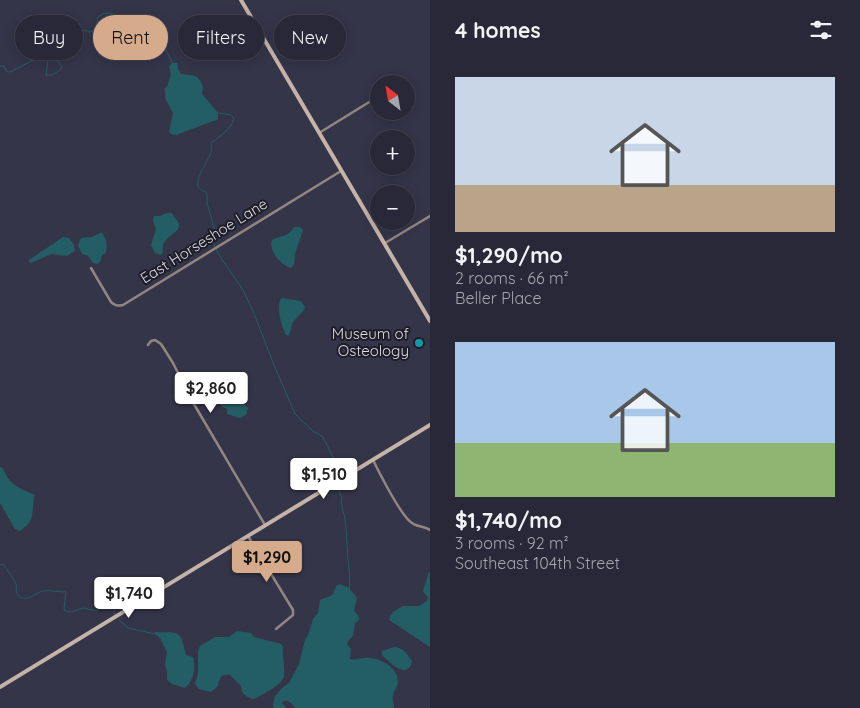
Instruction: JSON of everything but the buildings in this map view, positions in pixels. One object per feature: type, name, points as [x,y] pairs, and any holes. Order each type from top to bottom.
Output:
[{"type":"street","points":[[242,0],[430,321]]},
{"type":"street","points":[[319,133],[370,102]]},
{"type":"street","name":"East Horseshoe Lane","points":[[91,268],[113,304],[123,305],[342,170]]},
{"type":"street","points":[[384,243],[430,216]]},
{"type":"street","points":[[148,345],[149,342],[155,340],[161,344],[265,525]]},
{"type":"street","points":[[0,687],[430,426]]},
{"type":"street","points":[[374,460],[407,519],[415,525],[430,530]]},
{"type":"street","points":[[248,536],[293,610],[293,615],[276,629]]},
{"type":"shaded area","points":[[172,63],[177,63],[181,74],[195,76],[199,79],[203,87],[202,94],[218,113],[218,119],[176,135],[169,132],[173,113],[165,98],[165,88],[171,74],[169,67]]},
{"type":"shaded area","points":[[172,213],[179,227],[165,242],[161,255],[155,253],[151,245],[156,229],[153,221],[154,216]]},
{"type":"shaded area","points":[[294,227],[300,227],[303,230],[295,254],[294,265],[291,268],[287,267],[276,257],[271,244],[272,240],[287,234]]},
{"type":"shaded area","points":[[100,233],[105,238],[106,253],[102,255],[98,264],[93,263],[88,256],[82,254],[78,245],[81,238],[92,237]]},
{"type":"shaded area","points":[[63,237],[69,238],[74,245],[75,251],[67,256],[51,254],[31,263],[29,262],[29,260]]},
{"type":"shaded area","points":[[282,298],[301,301],[305,307],[293,322],[289,336],[286,335],[280,318],[279,304]]},
{"type":"shaded area","points":[[224,397],[242,402],[248,408],[246,415],[240,418],[227,414],[227,409],[219,402],[219,398]]},
{"type":"shaded area","points":[[0,467],[2,467],[13,484],[35,495],[30,521],[20,531],[15,529],[0,503]]},
{"type":"shaded area","points":[[429,572],[430,647],[389,620],[393,612],[403,606],[419,606],[427,601],[428,598],[423,591]]},
{"type":"shaded area","points":[[340,584],[349,588],[357,598],[354,610],[359,620],[355,623],[353,636],[347,644],[351,649],[350,659],[374,659],[384,662],[392,668],[398,681],[393,694],[394,708],[295,708],[290,702],[283,701],[282,703],[286,708],[274,708],[275,696],[289,683],[299,664],[305,640],[313,619],[318,613],[320,600],[331,596],[336,586]]},
{"type":"shaded area","points":[[237,631],[251,633],[254,637],[281,644],[283,647],[283,678],[272,689],[254,699],[245,695],[241,686],[230,675],[223,675],[217,687],[210,692],[199,689],[195,684],[198,673],[198,651],[200,646],[215,637],[229,637]]},
{"type":"shaded area","points":[[155,632],[178,634],[186,655],[193,657],[194,674],[185,688],[172,684],[167,680],[165,665],[167,652]]},
{"type":"shaded area","points":[[394,647],[406,653],[412,661],[410,667],[403,670],[398,668],[382,655],[382,651]]},
{"type":"waterway","points":[[0,66],[4,66],[6,71],[10,72],[39,57],[46,57],[48,60],[46,75],[54,74],[62,67],[58,61],[60,58],[67,57],[72,53],[72,46],[67,35],[69,28],[75,25],[90,32],[96,28],[98,17],[109,13],[129,18],[134,22],[146,24],[165,48],[173,64]]},
{"type":"waterway","points":[[219,113],[231,115],[234,119],[228,129],[211,143],[211,154],[200,174],[198,182],[199,188],[207,193],[207,203],[215,231],[212,241],[243,290],[295,414],[313,431],[323,437],[335,461],[333,465],[333,479]]},
{"type":"waterway","points":[[337,486],[342,498],[341,502],[346,522],[349,588]]},
{"type":"waterway","points":[[0,565],[3,564],[12,577],[16,584],[17,594],[21,597],[27,598],[45,591],[66,592],[64,609],[71,612],[83,608],[97,611],[103,597],[112,604],[115,615]]},
{"type":"waterway","points":[[118,619],[128,628],[155,634]]},
{"type":"place","name":"Museum of Osteology","points":[[419,343]]}]
